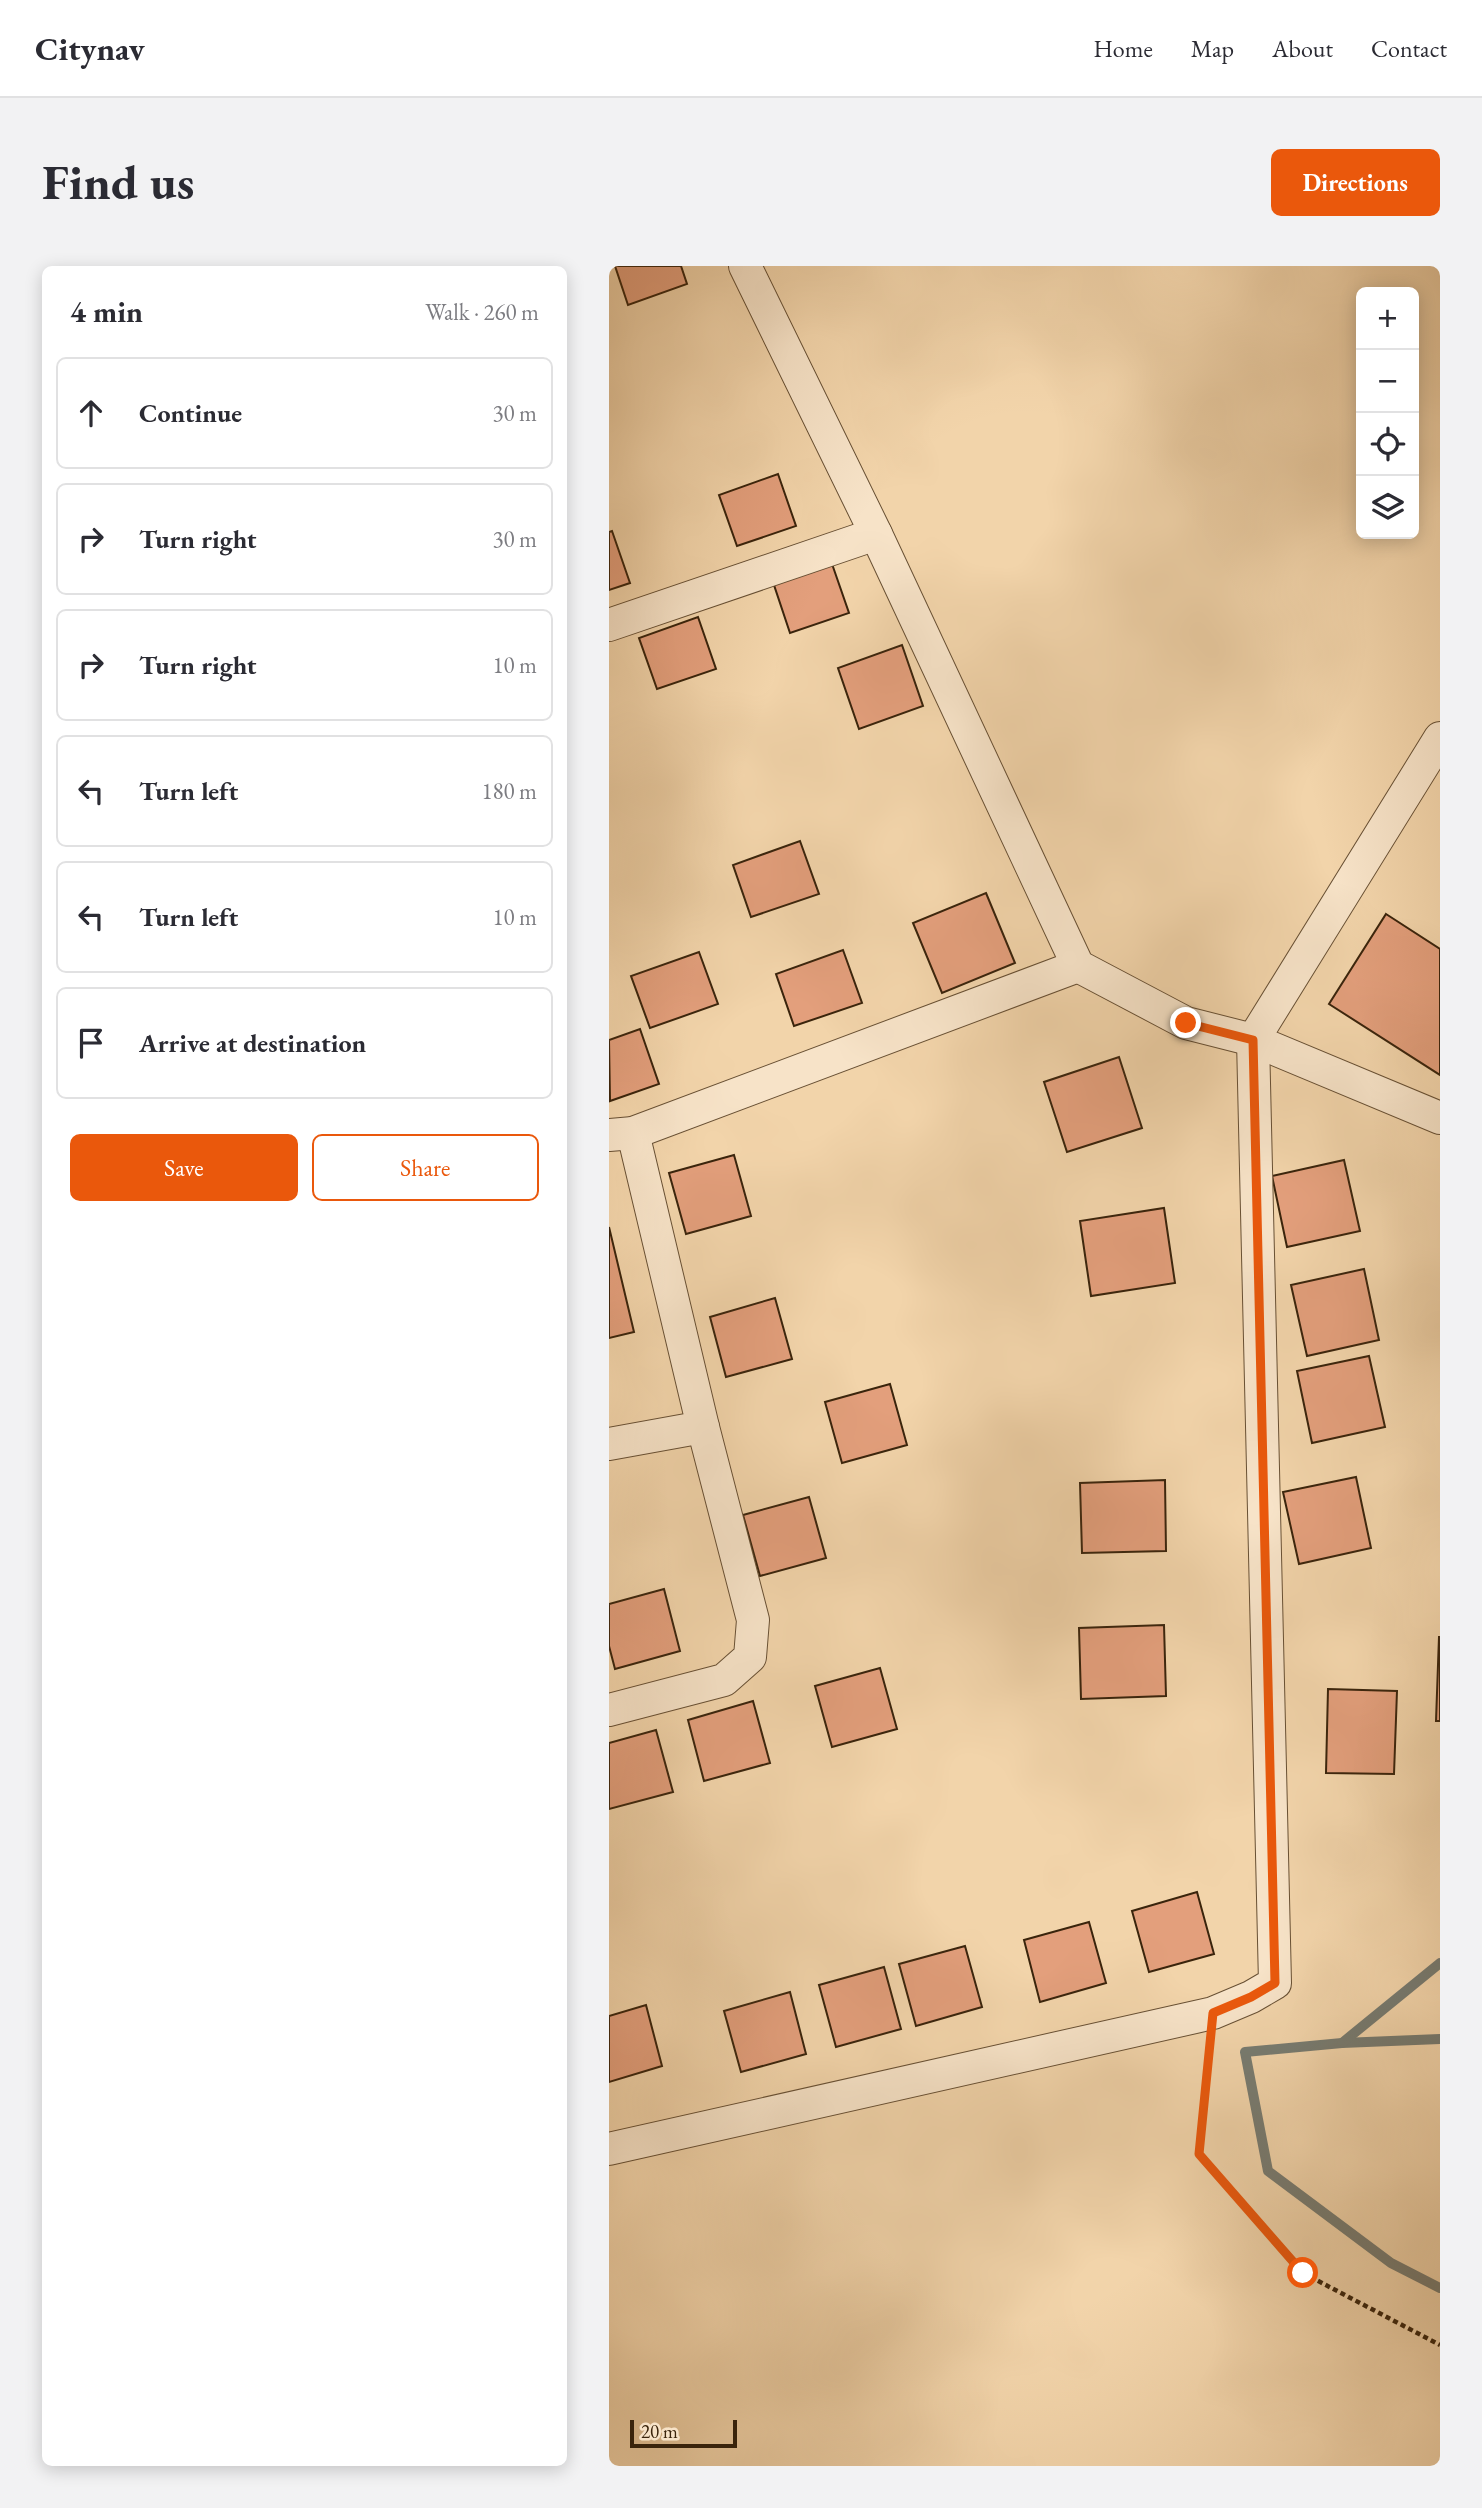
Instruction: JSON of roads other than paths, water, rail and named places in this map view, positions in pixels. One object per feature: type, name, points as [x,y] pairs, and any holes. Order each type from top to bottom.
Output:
[{"type":"street","points":[[745,266],[876,534],[1078,966],[1186,1023],[1253,1040],[1440,1118]]},
{"type":"street","points":[[609,625],[876,534]]},
{"type":"street","points":[[609,2149],[1213,2013],[1251,1997],[1275,1983],[1253,1040],[1440,738]]},
{"type":"street","points":[[609,1710],[724,1680],[750,1657],[753,1620],[703,1427],[621,1134],[1078,966]]},
{"type":"street","points":[[609,1444],[703,1427]]},
{"type":"waterway","points":[[1342,2043],[1440,1963]]},
{"type":"waterway","points":[[1440,2039],[1342,2043],[1245,2052],[1268,2171],[1391,2263],[1440,2288]]}]
